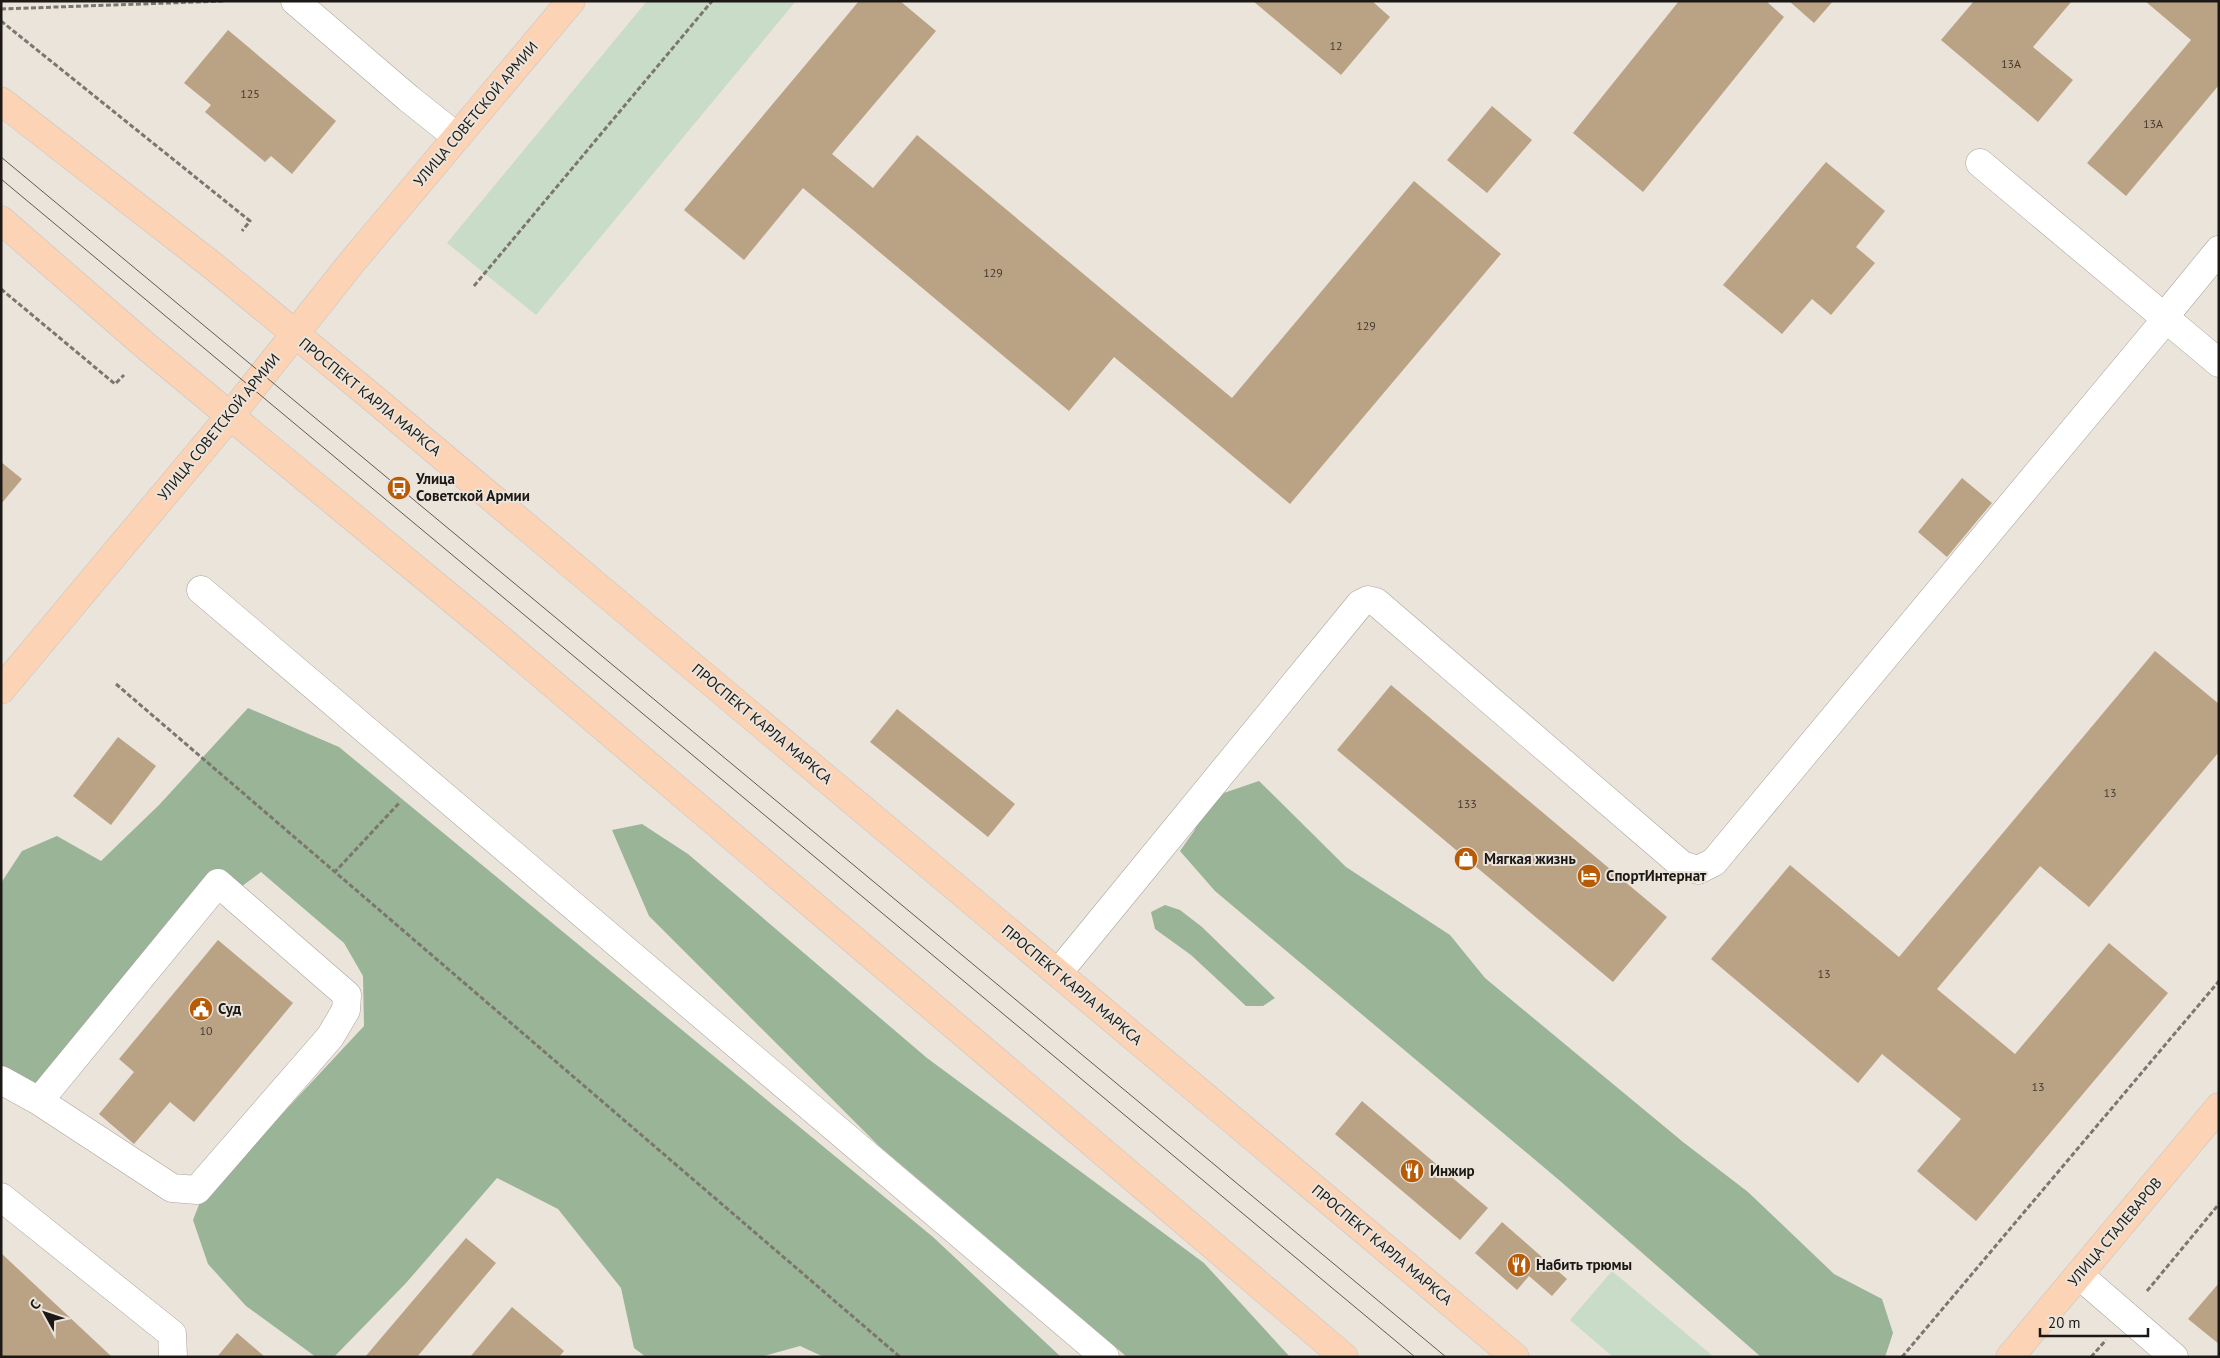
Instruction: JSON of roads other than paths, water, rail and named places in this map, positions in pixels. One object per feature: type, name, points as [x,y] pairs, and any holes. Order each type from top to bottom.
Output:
[{"type":"main road","name":"УЛИЦА СОВЕТСКОЙ АРМИИ","points":[[1,690],[230,416],[352,262],[571,1]]},
{"type":"main road","name":"ПРОСПЕКТ КАРЛА МАРКСА","points":[[1,101],[213,266],[294,335],[373,398],[1515,1357]]},
{"type":"main road","points":[[1,220],[140,342],[493,632],[1344,1357]]},
{"type":"main road","name":"УЛИЦА СТАЛЕВАРОВ","points":[[2010,1357],[2219,1107]]},
{"type":"lane","points":[[295,1],[408,98],[457,137]]},
{"type":"lane","points":[[1980,163],[2219,363]]},
{"type":"lane","points":[[1058,973],[1360,604],[1368,600],[1376,602],[1682,865],[1698,870],[1714,862],[2166,317],[2219,250]]},
{"type":"lane","points":[[201,590],[1105,1357]]},
{"type":"lane","points":[[1,1080],[39,1101],[172,1188],[197,1190],[330,1037],[346,1010],[347,995],[218,883],[39,1101]]},
{"type":"lane","points":[[1,1197],[172,1334],[173,1357]]},
{"type":"lane","points":[[2079,1275],[2174,1357]]},
{"type":"tram line","points":[[1,157],[1446,1357]]},
{"type":"tram line","points":[[1,179],[1415,1357]]},
{"type":"place","name":"Улица Советской Армии","points":[[399,488]]},
{"type":"place","name":"Мягкая жизнь","points":[[1466,859]]},
{"type":"place","name":"СпортИнтернат","points":[[1589,876]]},
{"type":"place","name":"Суд","points":[[201,1009]]},
{"type":"place","name":"Инжир","points":[[1412,1171]]},
{"type":"place","name":"Набить трюмы","points":[[1519,1265]]}]
